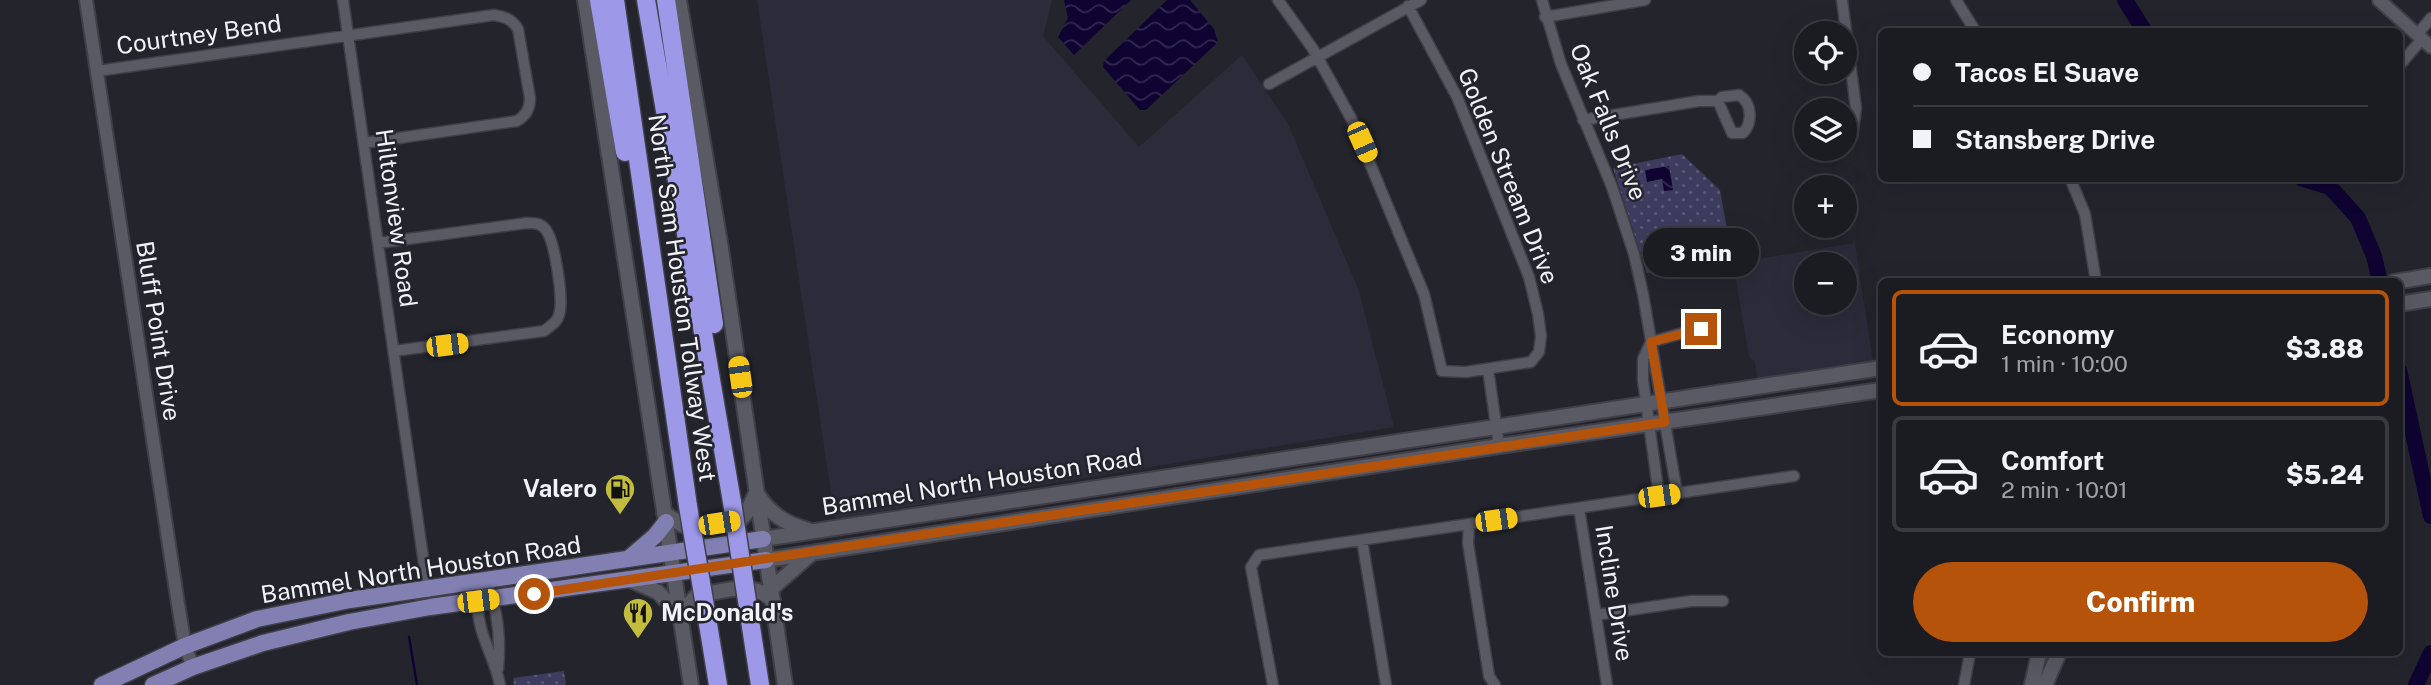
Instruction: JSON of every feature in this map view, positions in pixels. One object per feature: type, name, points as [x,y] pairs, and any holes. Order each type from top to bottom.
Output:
[{"type":"highway","points":[[599,0],[645,266],[666,360]]},
{"type":"highway","name":"North Sam Houston Tollway West","points":[[615,0],[666,360],[718,685]]},
{"type":"highway","name":"North Sam Houston Tollway West","points":[[646,0],[726,460],[760,685]]},
{"type":"highway","points":[[666,0],[711,298],[726,460]]},
{"type":"main road","points":[[585,0],[691,685]]},
{"type":"main road","points":[[679,0],[721,249],[785,685]]},
{"type":"main road","points":[[2403,281],[2431,276]]},
{"type":"main road","points":[[2403,303],[2424,300]]},
{"type":"main road","name":"Bammel North Houston Road","points":[[102,685],[185,646],[257,619],[350,600],[1878,368]]},
{"type":"main road","points":[[1856,372],[1859,393]]},
{"type":"main road","name":"Bammel North Houston Road","points":[[153,685],[193,667],[263,643],[430,607],[813,553],[1499,446],[1878,390]]},
{"type":"main road","points":[[1242,465],[1244,486]]},
{"type":"main road","points":[[665,518],[682,525],[697,526],[741,519],[756,492]]},
{"type":"main road","points":[[756,492],[768,510],[777,517],[813,531]]},
{"type":"main road","points":[[1068,492],[1071,513]]},
{"type":"main road","points":[[627,559],[655,536],[665,518]]},
{"type":"main road","points":[[772,595],[813,553]]},
{"type":"main road","points":[[630,580],[658,592],[680,616]]},
{"type":"main road","points":[[680,616],[696,596],[750,587],[772,595]]},
{"type":"main road","points":[[2032,685],[2038,656]]},
{"type":"main road","points":[[2045,685],[2058,656]]},
{"type":"street","name":"Bluff Point Drive","points":[[86,0],[185,646],[193,667]]},
{"type":"street","name":"Hiltonview Road","points":[[343,0],[430,607]]},
{"type":"street","points":[[1278,0],[1317,56]]},
{"type":"street","points":[[1269,84],[1421,0]]},
{"type":"street","name":"Oak Falls Drive","points":[[1542,0],[1545,17],[1583,120],[1624,220],[1643,294],[1677,493]]},
{"type":"street","points":[[1545,17],[1645,0]]},
{"type":"street","points":[[1842,0],[1855,98]]},
{"type":"street","points":[[1956,0],[1974,28]]},
{"type":"street","points":[[2379,0],[2423,40]]},
{"type":"street","name":"Golden Stream Drive","points":[[1317,56],[1352,120],[1411,260],[1427,305],[1442,371],[1488,369],[1531,362],[1539,352],[1541,336],[1533,289],[1506,214],[1457,97],[1408,6]]},
{"type":"street","name":"Courtney Bend","points":[[97,71],[494,15],[505,17],[514,23],[518,29],[530,97],[530,105],[523,118],[364,143]]},
{"type":"street","points":[[2403,62],[2423,40],[2431,18]]},
{"type":"street","points":[[1583,120],[1699,101],[1718,101]]},
{"type":"street","points":[[2072,182],[2085,214],[2095,278]]},
{"type":"street","points":[[378,243],[527,223],[537,223],[546,229],[552,241],[561,305],[556,322],[544,331],[394,351]]},
{"type":"street","points":[[1651,342],[1711,325]]},
{"type":"street","name":"Oak Falls Drive","points":[[1651,342],[1643,359],[1646,403],[1659,496]]},
{"type":"street","points":[[1488,369],[1499,446]]},
{"type":"street","points":[[1273,685],[1251,567],[1259,555],[1794,476]]},
{"type":"street","name":"Incline Drive","points":[[1578,508],[1607,685]]},
{"type":"street","points":[[1469,524],[1470,557],[1489,676],[1495,685]]},
{"type":"street","points":[[1362,540],[1386,685]]},
{"type":"street","points":[[485,580],[484,641],[497,670]]},
{"type":"street","points":[[485,580],[486,600],[501,643],[497,670],[499,685]]},
{"type":"street","points":[[1596,615],[1692,601],[1723,601]]},
{"type":"street","points":[[1964,685],[1969,656]]},
{"type":"shaded area","points":[[757,0],[1052,0],[1043,36],[1139,147],[1242,55],[1289,126],[1359,291],[1394,427],[835,519]]},
{"type":"shaded area","points":[[1682,154],[1720,190],[1732,258],[1647,273],[1613,168]]},
{"type":"shaded area","points":[[1710,238],[1713,253],[1681,258],[1679,243]]},
{"type":"shaded area","points":[[1855,243],[1856,252],[1800,252]]},
{"type":"shaded area","points":[[1794,253],[1794,315],[1857,315],[1857,256],[1873,362],[1757,379],[1755,362],[1749,356],[1733,263]]},
{"type":"shaded area","points":[[564,671],[566,685],[514,685],[513,678]]},
{"type":"water","points":[[1064,0],[1131,0],[1074,55],[1058,37],[1068,18]]},
{"type":"water","points":[[1167,0],[1190,0],[1214,29],[1218,42],[1146,110],[1140,110],[1103,67],[1104,61]]},
{"type":"water","points":[[1669,166],[1673,190],[1664,191],[1662,179],[1647,182],[1645,170]]},
{"type":"waterway","points":[[2125,0],[2142,28]]},
{"type":"waterway","points":[[2314,182],[2330,187],[2358,218],[2374,256],[2379,278]]},
{"type":"waterway","points":[[2403,388],[2431,516]]},
{"type":"waterway","points":[[409,637],[417,685]]},
{"type":"waterway","points":[[2416,685],[2431,653]]},
{"type":"place","name":"Valero","points":[[620,516]]},
{"type":"place","name":"McDonald's","points":[[638,640]]},
{"type":"route","points":[[534,594],[1665,422],[1651,342],[1701,329]]}]
